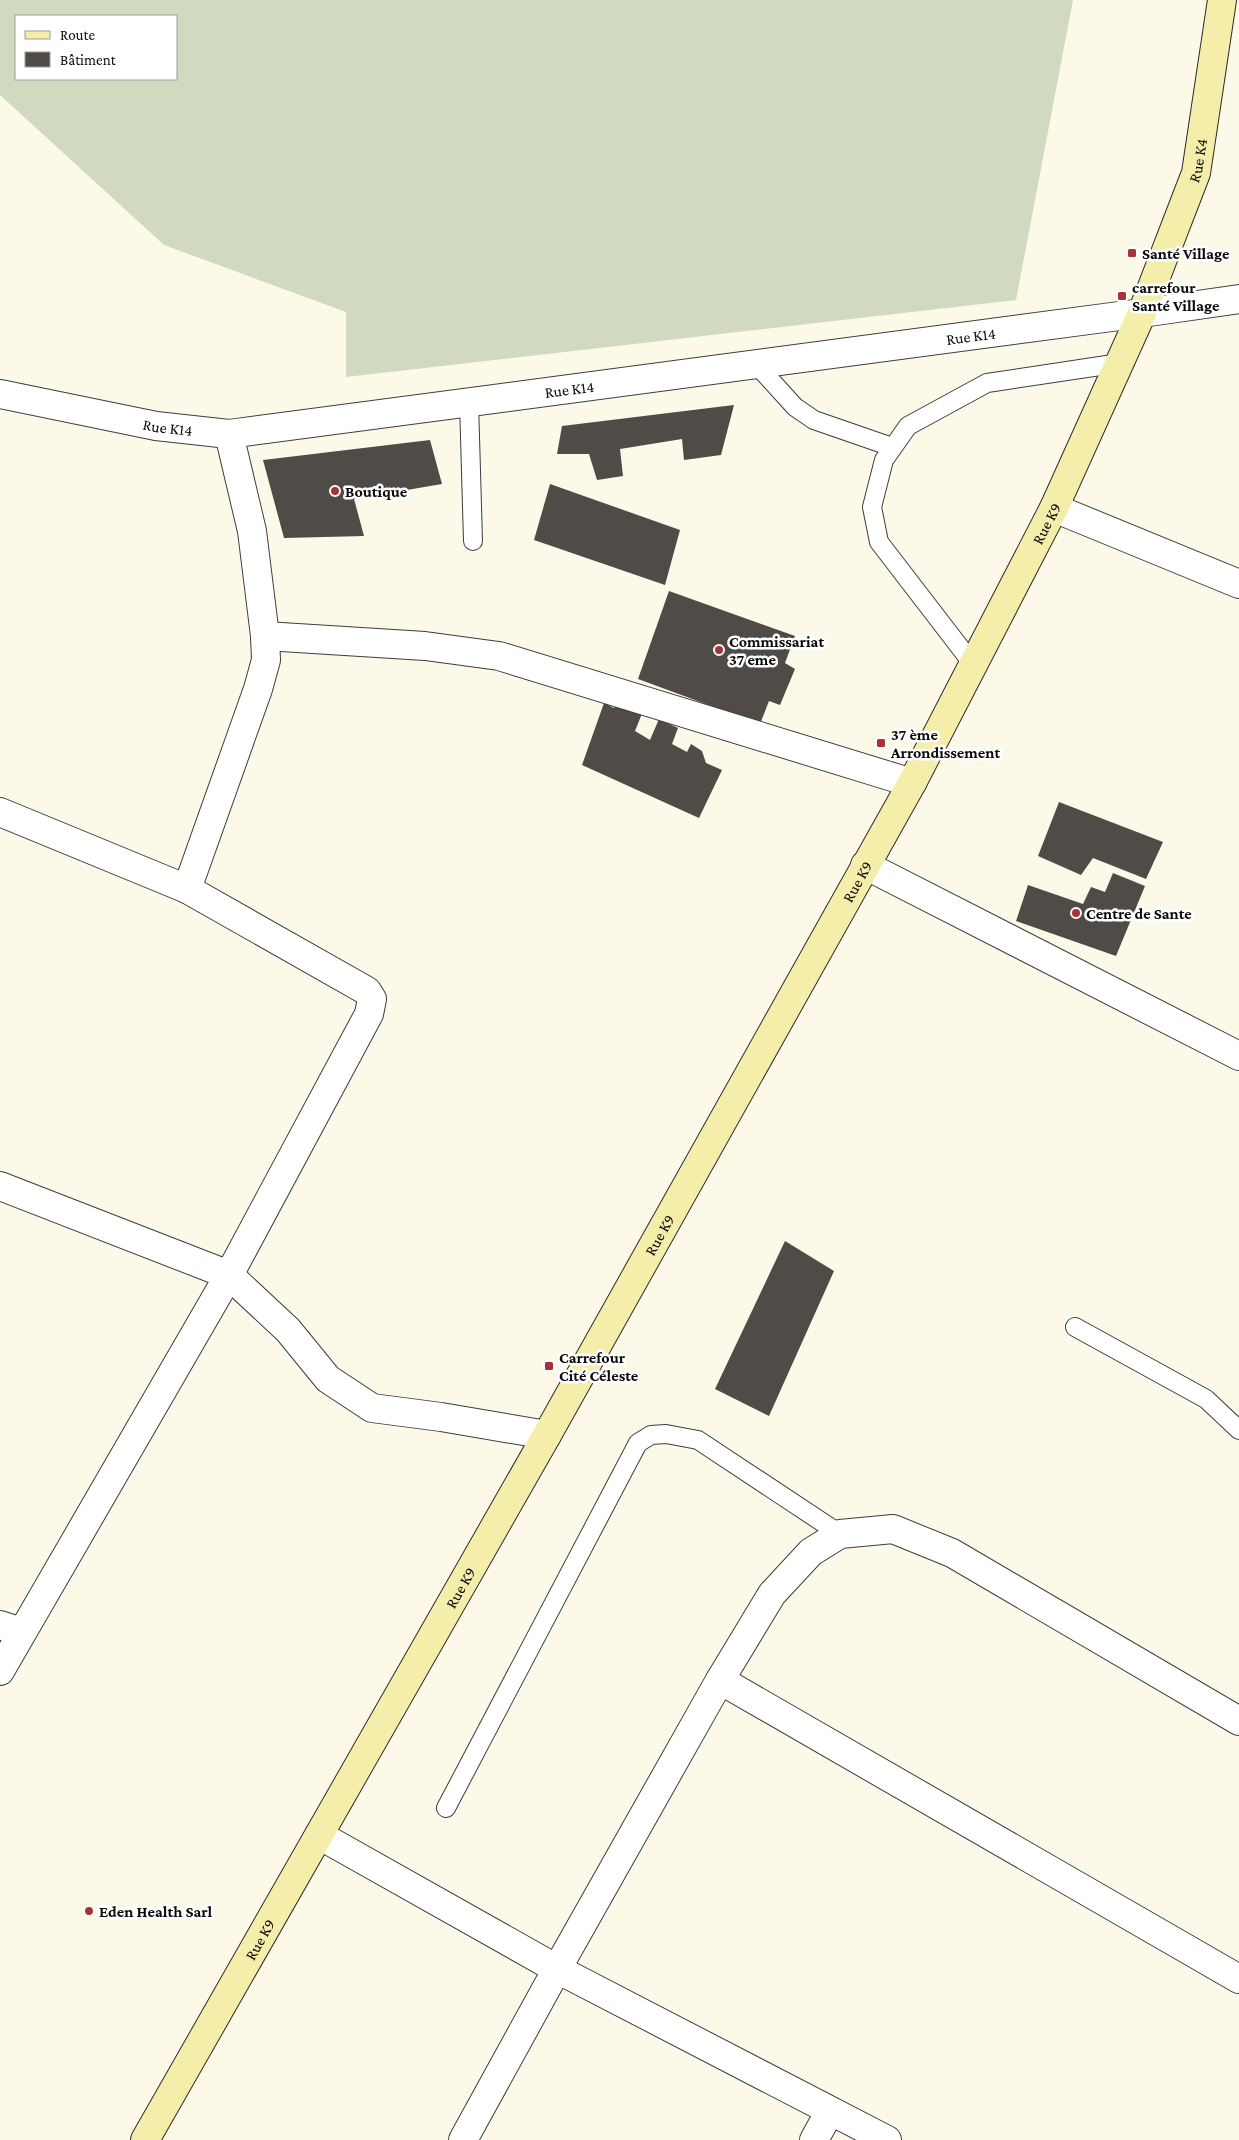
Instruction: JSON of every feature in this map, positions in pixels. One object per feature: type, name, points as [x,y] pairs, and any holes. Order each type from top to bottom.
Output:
[{"type":"street","name":"Rue K4","points":[[1142,313],[1196,173],[1222,0]]},
{"type":"street","name":"Rue K14","points":[[0,394],[156,426],[229,434],[1239,299]]},
{"type":"street","name":"Rue K9","points":[[145,2140],[547,1435],[912,782],[1054,508],[1142,313]]},
{"type":"street","points":[[187,889],[258,689],[266,660],[265,636],[252,530],[229,434]]},
{"type":"street","points":[[1054,508],[1239,584]]},
{"type":"street","points":[[265,636],[425,646],[499,656],[912,782]]},
{"type":"street","points":[[0,812],[187,889],[367,991],[372,999],[369,1014],[229,1275],[11,1629],[0,1671]]},
{"type":"street","points":[[865,865],[1239,1056]]},
{"type":"street","points":[[0,1186],[229,1275],[288,1330],[328,1379],[372,1408],[441,1417],[547,1435]]},
{"type":"street","points":[[463,2140],[720,1680],[772,1594],[811,1552],[840,1534],[893,1529],[952,1553],[1239,1721]]},
{"type":"street","points":[[720,1680],[1239,1978]]},
{"type":"street","points":[[319,1835],[557,1969],[887,2140]]},
{"type":"street","points":[[814,2140],[830,2111]]},
{"type":"lane","points":[[972,663],[879,542],[872,507],[884,460],[908,426],[987,383],[1120,363]]},
{"type":"lane","points":[[756,364],[794,407],[814,420],[892,447]]},
{"type":"lane","points":[[469,402],[473,541]]},
{"type":"lane","points":[[1075,1327],[1206,1400],[1239,1430]]},
{"type":"lane","points":[[446,1808],[638,1443],[651,1434],[666,1434],[698,1440],[840,1534]]},
{"type":"green space","points":[[0,0],[1073,0],[1016,300],[346,377],[346,312],[164,245],[0,95]]},
{"type":"building","points":[[734,405],[721,455],[684,460],[682,439],[620,449],[623,476],[597,480],[589,454],[557,454],[562,426]]},
{"type":"building","name":"Boutique","points":[[430,440],[442,484],[354,499],[364,536],[284,538],[263,460]]},
{"type":"building","points":[[550,484],[680,530],[665,585],[534,540]]},
{"type":"building","name":"Commissariat 37 eme","points":[[669,591],[795,636],[785,663],[795,669],[780,705],[769,701],[760,724],[638,679]]},
{"type":"building","points":[[621,700],[643,711],[635,731],[650,740],[659,719],[678,728],[672,744],[687,752],[691,744],[702,751],[706,763],[722,770],[699,818],[582,765],[604,703],[614,708]]},
{"type":"building","name":"Centre de Sante","points":[[1059,802],[1163,842],[1146,879],[1093,858],[1081,875],[1038,856]]},
{"type":"building","name":"Centre de Sante","points":[[1113,873],[1145,886],[1116,956],[1016,921],[1028,885],[1083,904],[1091,887],[1105,892]]},
{"type":"building","points":[[785,1241],[834,1271],[769,1416],[715,1389]]},
{"type":"place","name":"Santé Village","points":[[1132,253]]},
{"type":"place","name":"carrefour Santé Village","points":[[1122,296]]},
{"type":"place","name":"Boutique","points":[[335,491]]},
{"type":"place","name":"Commissariat 37 eme","points":[[719,650]]},
{"type":"place","name":"37 ème Arrondissement","points":[[881,743]]},
{"type":"place","name":"Centre de Sante","points":[[1076,913]]},
{"type":"place","name":"Carrefour Cité Céleste","points":[[549,1366]]},
{"type":"place","name":"Eden Health Sarl","points":[[89,1911]]}]
